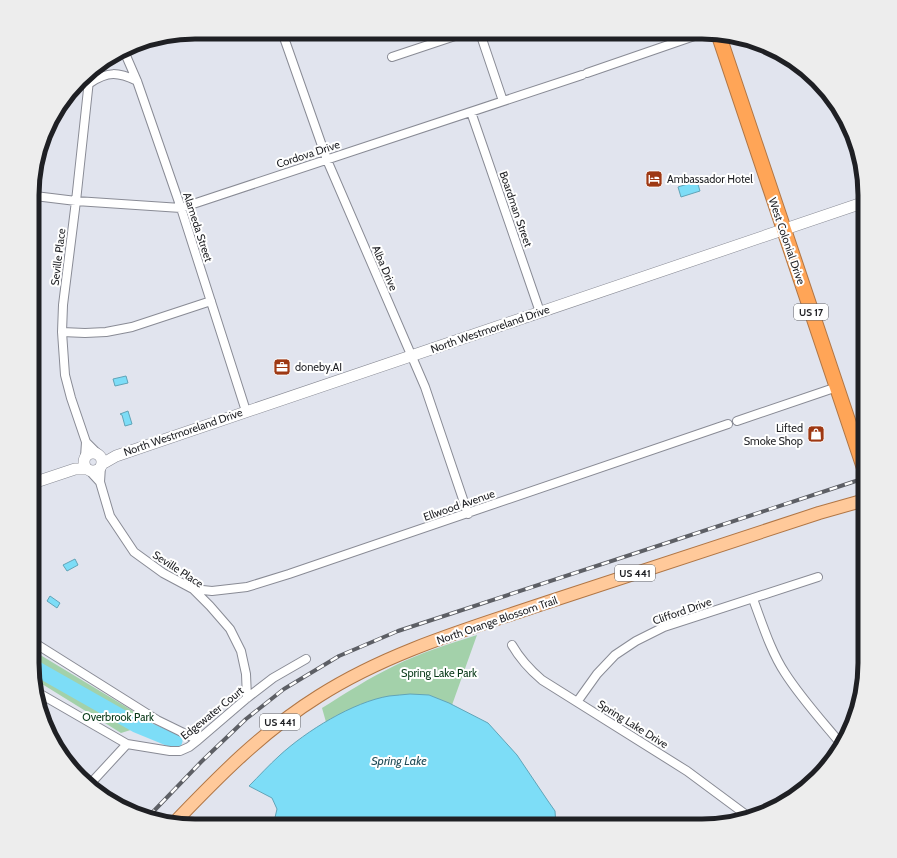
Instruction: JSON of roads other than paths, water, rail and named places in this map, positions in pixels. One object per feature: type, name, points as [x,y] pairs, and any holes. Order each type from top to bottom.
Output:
[{"type":"highway","name":"West Colonial Drive","points":[[720,40],[858,449]]},
{"type":"main road","name":"North Orange Blossom Trail","points":[[179,818],[222,774],[268,732],[320,695],[377,664],[472,627],[819,513],[858,502]]},
{"type":"street","name":"Alba Drive","points":[[284,39],[327,160],[425,387],[468,514]]},
{"type":"street","points":[[392,57],[446,39]]},
{"type":"street","points":[[482,39],[503,101]]},
{"type":"street","name":"Cordova Drive","points":[[39,196],[76,201],[181,208],[471,112],[685,39]]},
{"type":"street","name":"Alameda Street","points":[[126,55],[137,80],[181,208],[246,411]]},
{"type":"street","points":[[90,83],[99,77],[112,74],[123,74],[137,80]]},
{"type":"street","name":"Seville Place","points":[[90,83],[63,305],[62,332],[65,376],[86,442],[86,464],[100,482]]},
{"type":"street","name":"Boardman Street","points":[[471,112],[540,312]]},
{"type":"street","name":"North Westmoreland Drive","points":[[100,460],[116,456],[858,204]]},
{"type":"street","points":[[62,332],[85,334],[106,332],[132,326],[211,301]]},
{"type":"street","points":[[737,421],[837,387]]},
{"type":"street","name":"Ellwood Avenue","points":[[193,589],[212,591],[247,587],[468,514],[728,424]]},
{"type":"street","name":"Seville Place","points":[[86,442],[100,460],[100,482],[110,516],[134,552],[163,573],[193,589],[230,629],[241,651],[246,674],[247,698]]},
{"type":"street","points":[[39,481],[86,464],[97,470],[100,460],[92,453],[87,455],[86,464]]},
{"type":"street","name":"Clifford Drive","points":[[577,702],[596,674],[615,655],[636,641],[664,627],[818,577]]},
{"type":"street","points":[[753,599],[766,633],[785,672],[819,718],[838,740]]},
{"type":"street","name":"Spring Lake Drive","points":[[512,645],[519,658],[542,680],[687,771],[744,813]]},
{"type":"street","points":[[39,646],[157,720],[198,740]]},
{"type":"street","name":"Edgewater Court","points":[[127,744],[170,751],[184,749],[198,740],[273,678],[306,658]]},
{"type":"street","points":[[42,695],[127,744],[93,781]]},
{"type":"water","points":[[697,181],[700,191],[681,197],[678,187]]},
{"type":"water","points":[[126,376],[128,383],[115,386],[113,379]]},
{"type":"water","points":[[128,411],[132,424],[125,426],[122,415],[120,414]]},
{"type":"water","points":[[75,559],[78,565],[67,571],[63,565]]},
{"type":"water","points":[[50,596],[60,603],[57,608],[47,601]]},
{"type":"water","name":"Spring Lake","points":[[410,694],[429,695],[449,703],[488,723],[517,755],[555,811],[556,819],[275,819],[277,809],[272,798],[249,786],[290,746],[316,728],[360,704],[389,696]]},
{"type":"waterway","points":[[39,670],[136,725],[175,741]]},
{"type":"railway","points":[[152,813],[201,762],[246,719],[284,689],[339,656],[398,631],[858,480]]},
{"type":"place","name":"Ambassador Hotel","points":[[654,179]]},
{"type":"place","name":"doneby.AI","points":[[282,367]]},
{"type":"place","name":"Lifted Smoke Shop","points":[[816,434]]},
{"type":"park label","name":"Spring Lake Park","points":[[439,673]]},
{"type":"park label","name":"Overbrook Park","points":[[118,717]]}]
